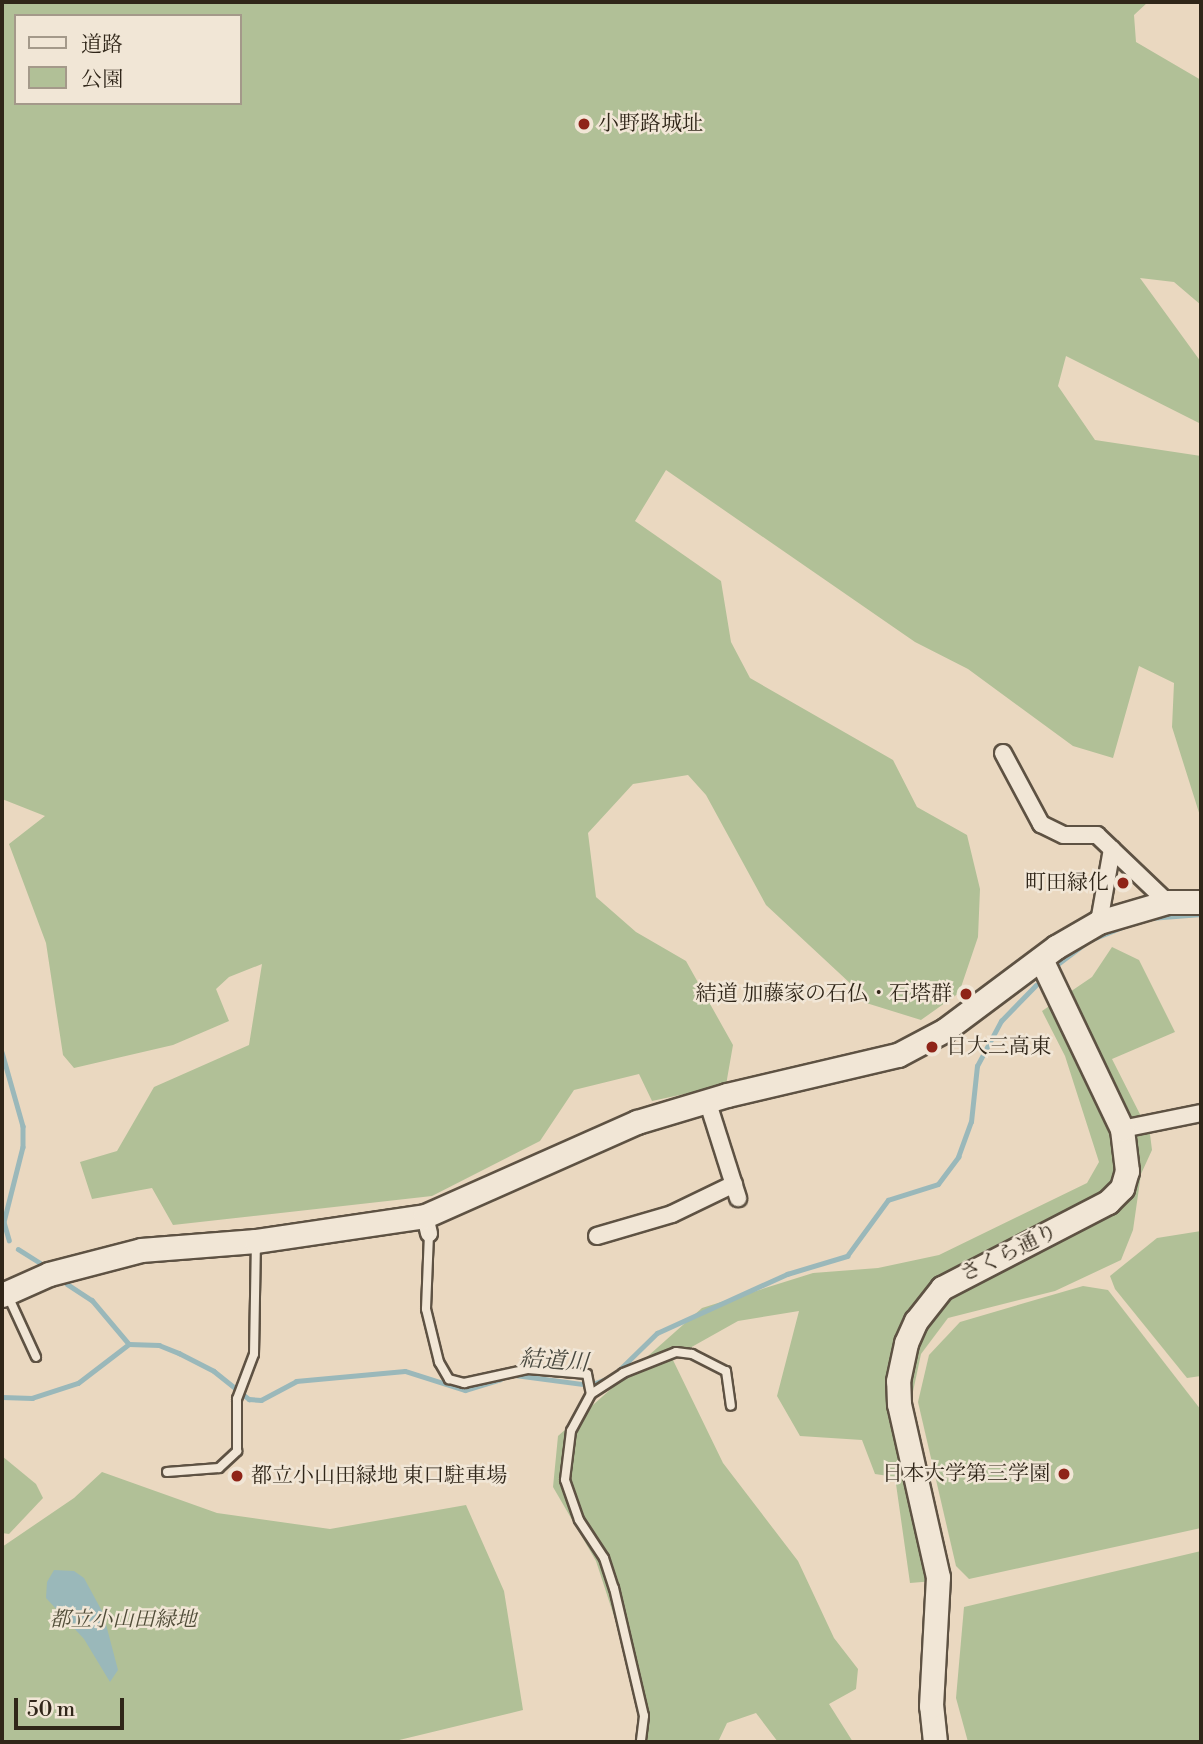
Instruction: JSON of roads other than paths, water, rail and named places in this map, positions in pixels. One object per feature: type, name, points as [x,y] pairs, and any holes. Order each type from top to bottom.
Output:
[{"type":"street","points":[[1003,753],[1041,824],[1064,835],[1097,835],[1167,902]]},
{"type":"street","points":[[1099,922],[1112,849]]},
{"type":"street","points":[[4,1294],[73,1266],[141,1250],[427,1225],[593,1139],[707,1100],[898,1055],[945,1030],[1041,959],[1099,922],[1167,902],[1201,902]]},
{"type":"street","name":"さくら通り","points":[[935,1742],[931,1706],[939,1577],[899,1404],[898,1381],[906,1343],[927,1304],[955,1278],[1108,1202],[1122,1188],[1127,1171],[1122,1129],[1041,959]]},
{"type":"street","points":[[597,1236],[672,1214],[736,1191],[707,1100]]},
{"type":"street","points":[[1122,1129],[1201,1113]]},
{"type":"lane","points":[[427,1225],[426,1309],[439,1362],[449,1379],[464,1383],[528,1368],[561,1370],[587,1378],[591,1391]]},
{"type":"lane","points":[[167,1472],[219,1468],[229,1463],[237,1451],[240,1431],[237,1399],[254,1354],[256,1241]]},
{"type":"lane","points":[[4,1294],[36,1357]]},
{"type":"lane","points":[[640,1742],[644,1716],[614,1588],[604,1558],[579,1520],[565,1480],[570,1431],[591,1391],[624,1373],[676,1352],[692,1353],[726,1371],[730,1406]]},
{"type":"water","points":[[54,1570],[74,1571],[84,1578],[103,1613],[118,1670],[110,1682],[84,1639],[46,1598],[47,1582]]},
{"type":"waterway","name":"結道川","points":[[1150,918],[1201,914]]},
{"type":"waterway","name":"結道川","points":[[1059,963],[1090,940],[1122,927]]},
{"type":"waterway","name":"結道川","points":[[616,1373],[657,1333],[787,1274],[847,1256],[888,1200],[938,1184],[958,1157],[971,1122],[977,1066],[1001,1021],[1036,985]]},
{"type":"waterway","points":[[2,1052],[23,1126],[23,1147],[4,1222],[9,1240]]},
{"type":"waterway","points":[[18,1249],[40,1263]]},
{"type":"waterway","points":[[67,1284],[92,1300],[129,1344]]},
{"type":"waterway","name":"結道川","points":[[2,1397],[32,1398],[78,1383],[129,1344],[159,1345],[179,1353],[214,1371],[249,1399],[261,1400],[296,1381],[405,1371],[465,1390],[500,1379]]},
{"type":"waterway","name":"結道川","points":[[515,1375],[590,1385],[609,1378]]},
{"type":"place","name":"小野路城址","points":[[584,124]]},
{"type":"place","name":"町田緑化","points":[[1123,883]]},
{"type":"place","name":"結道 加藤家の石仏・石塔群","points":[[966,994]]},
{"type":"place","name":"日大三高東","points":[[932,1047]]},
{"type":"place","name":"日本大学第三学園","points":[[1064,1474]]},
{"type":"place","name":"都立小山田緑地 東口駐車場","points":[[237,1476]]},
{"type":"park label","name":"都立小山田緑地","points":[[123,1620]]}]
